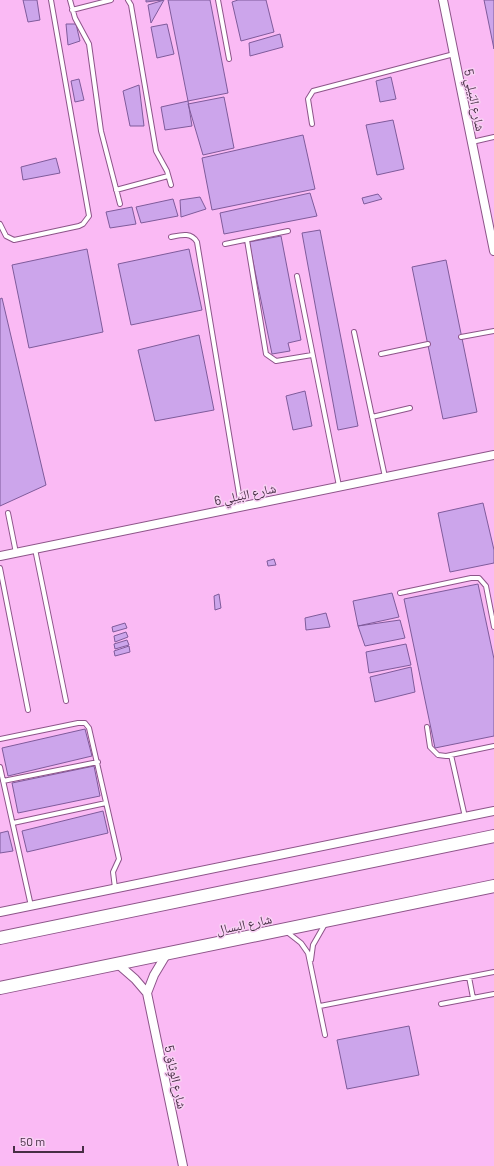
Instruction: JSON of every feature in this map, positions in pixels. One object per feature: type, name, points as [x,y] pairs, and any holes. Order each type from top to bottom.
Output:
[{"type":"street","name":"شارع البَيلِي 5","points":[[443,0],[494,251]]},
{"type":"street","name":"شارع البَيلِي 6","points":[[0,556],[494,455]]},
{"type":"street","points":[[0,912],[494,811]]},
{"type":"street","points":[[0,938],[494,836]]},
{"type":"street","name":"شارع البسال","points":[[0,988],[166,955],[494,886]]},
{"type":"street","points":[[147,993],[154,975],[166,955]]},
{"type":"street","name":"شارع الوِثاق 5","points":[[119,964],[147,993],[183,1166]]},
{"type":"lane","points":[[0,224],[6,236],[14,240],[79,226],[86,221],[88,216],[51,0]]},
{"type":"lane","points":[[70,0],[75,18],[89,44],[101,131],[120,204]]},
{"type":"lane","points":[[72,10],[111,0]]},
{"type":"lane","points":[[128,0],[131,5],[156,151],[171,185]]},
{"type":"lane","points":[[218,0],[229,59]]},
{"type":"lane","points":[[312,124],[308,99],[313,91],[454,54]]},
{"type":"lane","points":[[472,142],[494,137]]},
{"type":"lane","points":[[116,190],[168,176]]},
{"type":"lane","points":[[225,244],[288,231]]},
{"type":"lane","points":[[171,237],[187,235],[193,237],[197,242],[241,507]]},
{"type":"lane","points":[[246,240],[266,354],[276,361],[312,355]]},
{"type":"lane","points":[[297,276],[339,487]]},
{"type":"lane","points":[[462,337],[494,331]]},
{"type":"lane","points":[[354,332],[385,477]]},
{"type":"lane","points":[[381,354],[428,344]]},
{"type":"lane","points":[[372,417],[410,408]]},
{"type":"lane","points":[[8,513],[16,553]]},
{"type":"lane","points":[[35,549],[66,701]]},
{"type":"lane","points":[[0,568],[28,710]]},
{"type":"lane","points":[[400,593],[475,577],[485,582],[492,605],[494,627]]},
{"type":"lane","points":[[0,739],[81,722],[89,728],[119,859],[113,872],[115,889]]},
{"type":"lane","points":[[427,727],[430,747],[435,754],[442,756],[494,746]]},
{"type":"lane","points":[[451,755],[465,817]]},
{"type":"lane","points":[[3,781],[98,762]]},
{"type":"lane","points":[[0,767],[31,906]]},
{"type":"lane","points":[[12,823],[106,803]]},
{"type":"lane","points":[[325,1035],[311,952],[315,938],[328,920]]},
{"type":"lane","points":[[283,930],[301,943],[308,953],[312,964]]},
{"type":"lane","points":[[320,1006],[494,972]]},
{"type":"lane","points":[[469,977],[472,998]]},
{"type":"lane","points":[[441,1004],[494,994]]},
{"type":"building","points":[[23,0],[37,0],[40,20],[28,22]]},
{"type":"building","points":[[146,0],[162,0],[146,2]]},
{"type":"building","points":[[164,0],[151,23],[148,5]]},
{"type":"building","points":[[168,0],[210,0],[228,93],[188,101]]},
{"type":"building","points":[[238,0],[266,0],[274,32],[241,41],[232,2]]},
{"type":"building","points":[[484,0],[494,0],[494,49]]},
{"type":"building","points":[[66,24],[76,24],[80,41],[68,45]]},
{"type":"building","points":[[167,24],[174,54],[157,58],[151,27]]},
{"type":"building","points":[[280,34],[283,47],[250,56],[249,43]]},
{"type":"building","points":[[391,77],[396,99],[380,102],[376,81]]},
{"type":"building","points":[[79,79],[84,100],[75,102],[71,81]]},
{"type":"building","points":[[139,85],[144,126],[130,126],[123,91]]},
{"type":"building","points":[[224,97],[234,148],[203,155],[188,104]]},
{"type":"building","points":[[188,101],[192,126],[165,130],[161,107]]},
{"type":"building","points":[[393,120],[404,169],[377,175],[366,125]]},
{"type":"building","points":[[303,135],[315,189],[212,210],[202,158]]},
{"type":"building","points":[[56,158],[60,173],[23,180],[21,167]]},
{"type":"building","points":[[310,193],[317,216],[224,234],[220,213]]},
{"type":"building","points":[[378,194],[382,199],[364,204],[362,198]]},
{"type":"building","points":[[200,197],[206,209],[181,217],[180,200]]},
{"type":"building","points":[[173,199],[178,216],[141,223],[136,207]]},
{"type":"building","points":[[132,207],[136,224],[110,228],[106,212]]},
{"type":"building","points":[[320,230],[358,426],[338,430],[302,233]]},
{"type":"building","points":[[281,236],[301,340],[288,343],[290,351],[272,354],[249,242]]},
{"type":"building","points":[[87,249],[103,332],[29,348],[12,265]]},
{"type":"building","points":[[189,249],[202,310],[131,325],[118,264]]},
{"type":"building","points":[[446,260],[477,412],[443,419],[412,267]]},
{"type":"building","points":[[2,298],[46,485],[0,506],[0,299]]},
{"type":"building","points":[[199,335],[214,410],[155,421],[138,350]]},
{"type":"building","points":[[305,391],[312,426],[293,430],[286,396]]},
{"type":"building","points":[[483,503],[494,550],[494,563],[450,572],[438,513]]},
{"type":"building","points":[[274,559],[276,565],[268,566],[267,561]]},
{"type":"building","points":[[478,584],[494,659],[494,736],[435,748],[404,599]]},
{"type":"building","points":[[392,593],[399,617],[358,626],[353,601]]},
{"type":"building","points":[[219,594],[221,608],[215,610],[214,596]]},
{"type":"building","points":[[326,613],[330,627],[306,630],[305,618]]},
{"type":"building","points":[[400,620],[405,638],[365,646],[358,626]]},
{"type":"building","points":[[125,623],[127,628],[113,632],[112,627]]},
{"type":"building","points":[[126,632],[128,637],[115,642],[114,636]]},
{"type":"building","points":[[127,640],[129,645],[115,649],[114,644]]},
{"type":"building","points":[[406,644],[411,665],[369,673],[366,652]]},
{"type":"building","points":[[129,646],[130,652],[115,656],[114,651]]},
{"type":"building","points":[[411,667],[415,692],[375,702],[370,677]]},
{"type":"building","points":[[85,729],[92,756],[8,776],[2,748]]},
{"type":"building","points":[[94,766],[100,796],[18,813],[12,783]]},
{"type":"building","points":[[103,811],[108,833],[27,852],[22,831]]},
{"type":"building","points":[[8,831],[13,851],[0,853],[0,833]]},
{"type":"building","points":[[409,1026],[419,1075],[347,1089],[337,1040]]}]
